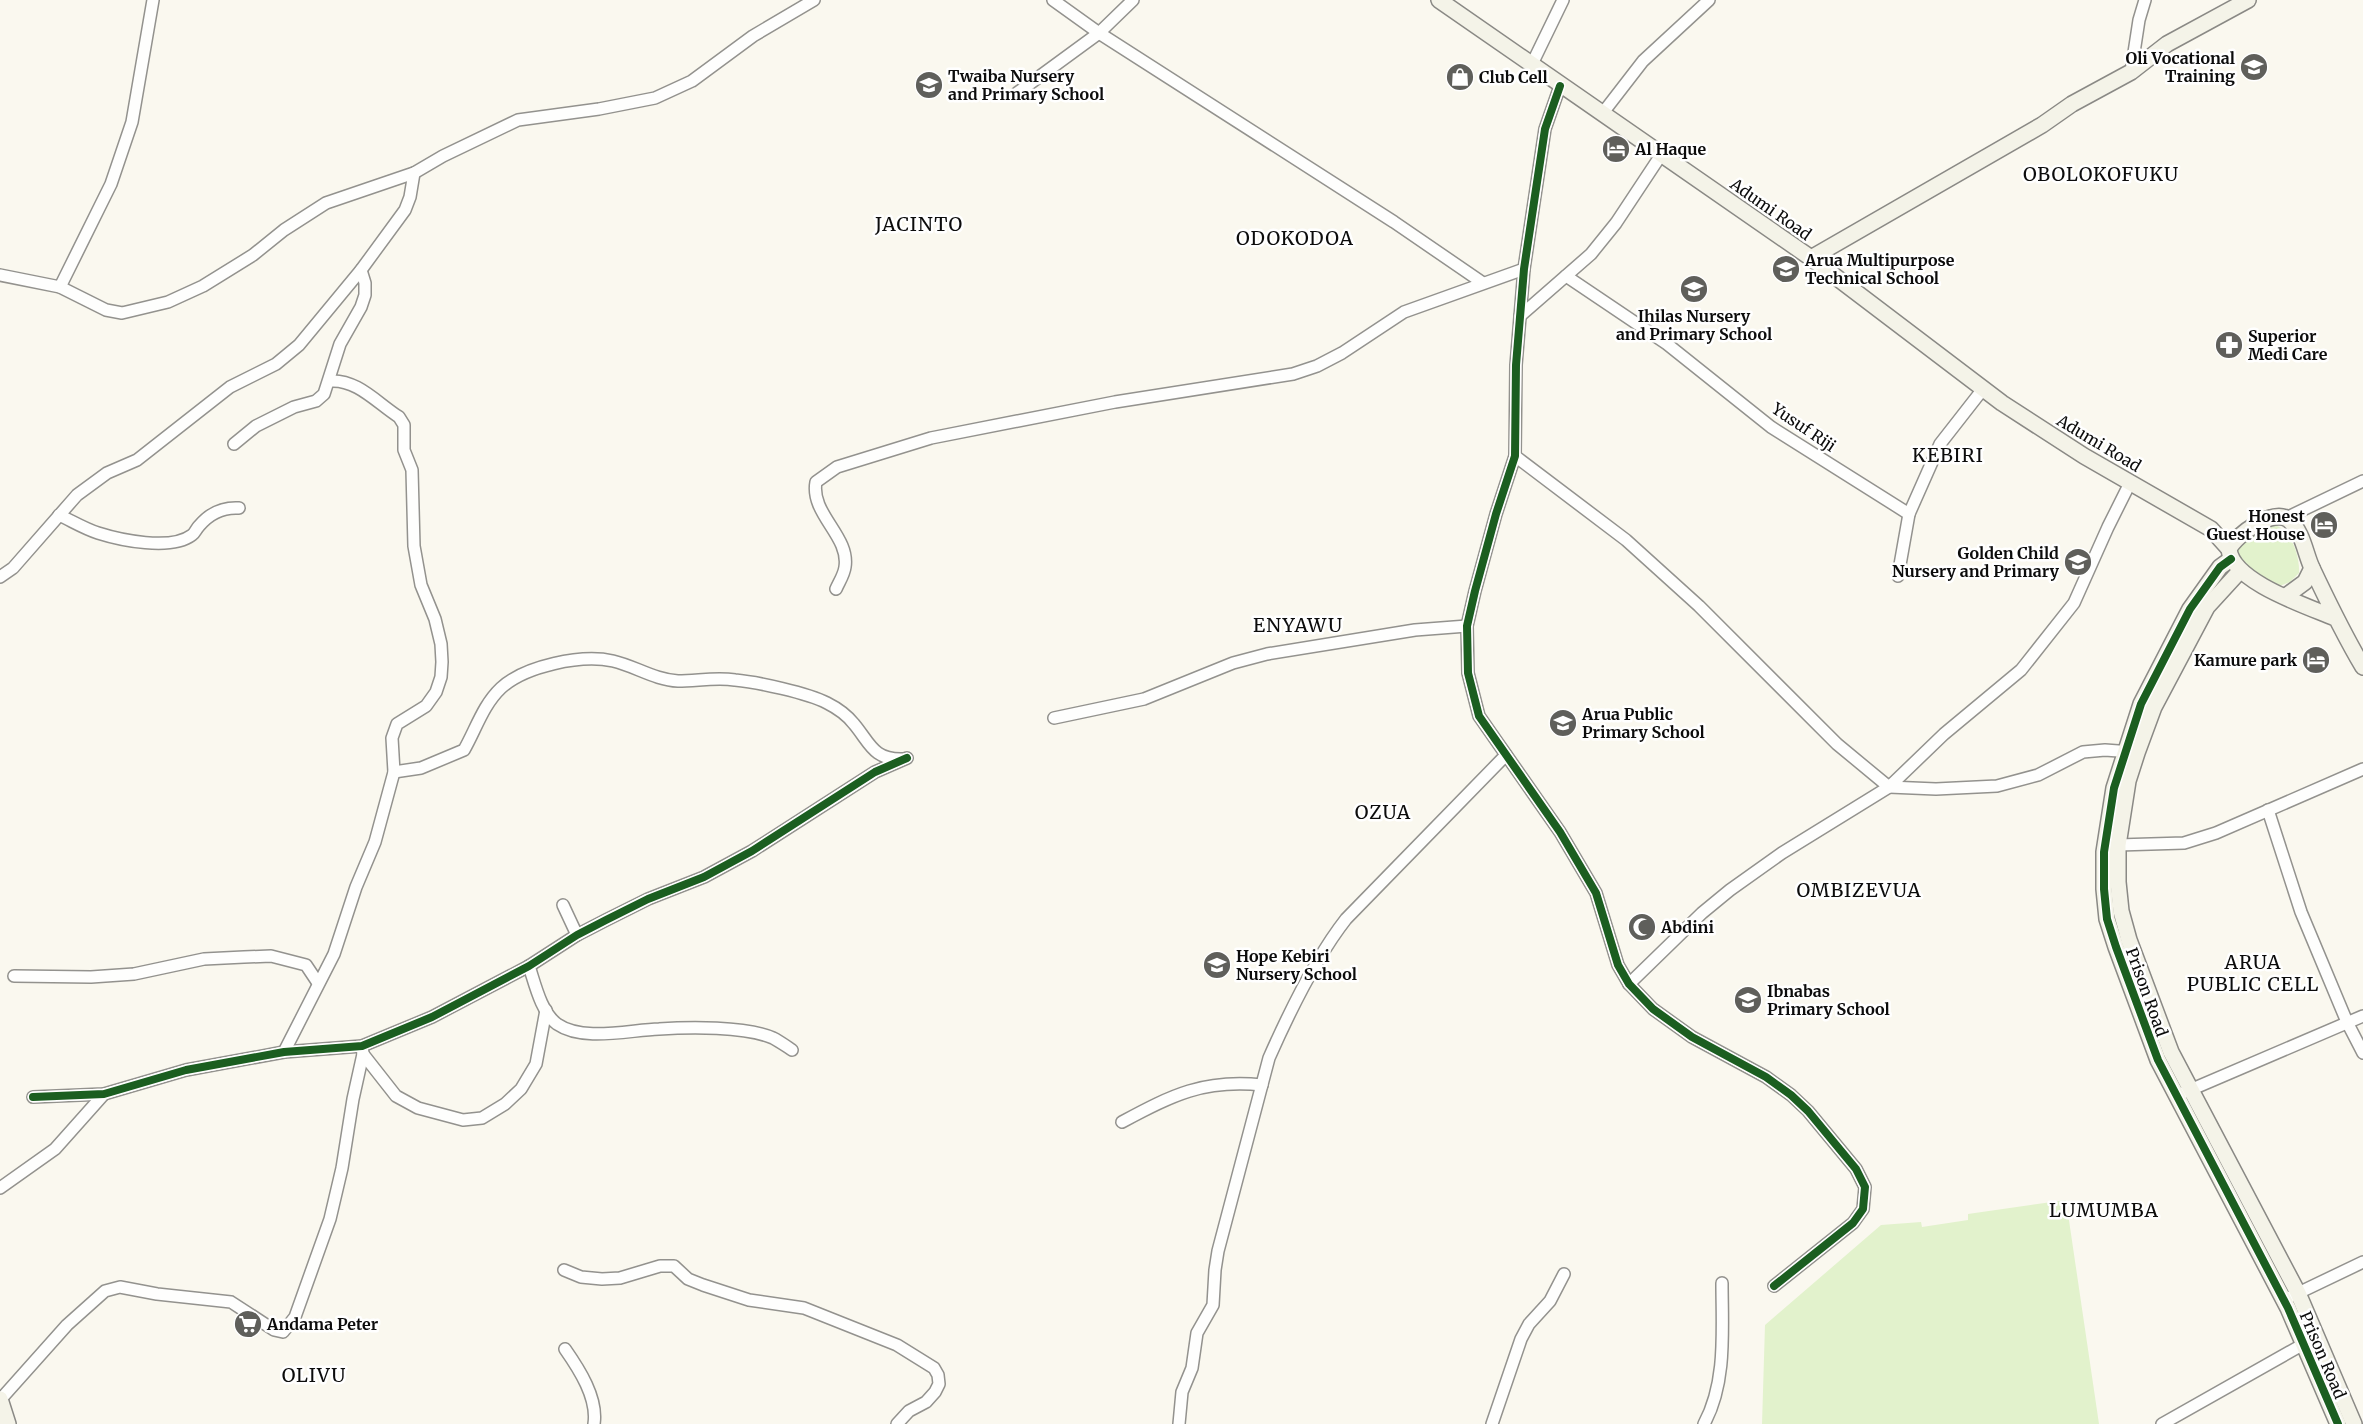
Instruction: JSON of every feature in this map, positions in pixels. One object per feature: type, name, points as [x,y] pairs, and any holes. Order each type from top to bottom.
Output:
[{"type":"street","points":[[60,287],[111,184],[132,122],[153,0]]},
{"type":"street","points":[[0,275],[60,287],[106,310],[122,313],[168,302],[203,286],[253,255],[284,230],[326,203],[414,173],[443,156],[518,120],[598,109],[655,98],[692,81],[753,36],[814,0]]},
{"type":"street","points":[[1053,0],[1099,33],[1394,222],[1483,283]]},
{"type":"street","points":[[1017,93],[1099,33],[1133,0]]},
{"type":"street","name":"Adumi Road","points":[[1439,0],[1532,64],[1560,86],[1812,258],[1982,389],[2076,451],[2211,529],[2233,560],[2268,589],[2335,618]]},
{"type":"street","points":[[1532,64],[1563,0]]},
{"type":"street","points":[[1602,114],[1643,61],[1709,0]]},
{"type":"street","points":[[2131,72],[2139,20],[2145,0]]},
{"type":"street","points":[[1812,258],[2042,125],[2072,104],[2131,72],[2167,44],[2248,0]]},
{"type":"street","points":[[1560,86],[1545,130],[1524,269],[1516,365],[1515,456],[1496,514],[1467,626],[1468,673],[1479,716],[1560,832],[1596,893],[1618,965],[1629,984],[1654,1009],[1692,1037],[1766,1077],[1791,1094],[1808,1111],[1856,1169],[1865,1187],[1863,1209],[1853,1224],[1774,1286]]},
{"type":"street","points":[[1520,316],[1591,254],[1616,224],[1661,155]]},
{"type":"street","points":[[0,577],[13,568],[77,495],[108,473],[137,460],[230,387],[276,364],[299,345],[361,270],[405,210],[410,197],[414,173]]},
{"type":"street","points":[[836,589],[845,568],[845,558],[832,526],[819,508],[814,493],[816,482],[837,467],[931,438],[996,424],[1115,402],[1293,374],[1317,366],[1342,353],[1404,312],[1524,269]]},
{"type":"street","points":[[234,444],[256,426],[277,415],[316,401],[324,394],[330,381],[340,344],[361,307],[365,295],[366,283],[361,270]]},
{"type":"street","name":"Yusuf Riji","points":[[1566,276],[1667,344],[1771,427],[1909,514]]},
{"type":"street","points":[[284,1052],[334,954],[356,887],[375,842],[394,772],[392,738],[397,724],[426,706],[436,692],[441,677],[441,644],[435,619],[421,586],[414,546],[414,481],[404,450],[404,425],[399,418],[352,384],[343,380],[330,381]]},
{"type":"street","points":[[1898,576],[1909,514],[1940,444],[1982,389]]},
{"type":"street","points":[[1515,456],[1626,540],[1699,606],[1837,744],[1889,787],[1936,789],[1997,786],[2038,775],[2083,752],[2105,750],[2132,752]]},
{"type":"street","points":[[2211,529],[2238,535],[2267,520],[2286,518],[2363,481]]},
{"type":"street","points":[[1629,984],[1702,913],[1730,890],[1782,852],[1889,787],[1944,734],[2021,670],[2074,602],[2108,526],[2130,483]]},
{"type":"street","points":[[59,515],[98,533],[121,539],[160,543],[179,541],[192,535],[210,516],[223,509],[239,508]]},
{"type":"street","points":[[2286,518],[2301,538],[2312,568],[2331,604],[2335,618],[2363,667]]},
{"type":"street","points":[[2233,560],[2238,535]]},
{"type":"street","name":"Prison Road","points":[[2233,560],[2154,707],[2114,788],[2104,852],[2104,889],[2107,918],[2158,1060],[2175,1096],[2283,1300],[2310,1340],[2354,1424]]},
{"type":"street","points":[[2286,596],[2305,582],[2312,568]]},
{"type":"street","points":[[1054,718],[1144,699],[1233,663],[1267,654],[1414,630],[1467,626]]},
{"type":"street","points":[[33,1097],[104,1094],[186,1070],[284,1052],[363,1050],[432,1017],[529,966],[577,935],[648,900],[704,877],[752,851],[875,772],[907,758],[885,757],[875,752],[845,715],[813,697],[735,680],[678,681],[663,679],[634,666],[610,660],[588,659],[546,666],[520,676],[502,688],[490,703],[464,750],[430,766],[394,772]]},
{"type":"street","name":"Prison Road","points":[[2132,752],[2118,845],[2118,882],[2124,921],[2171,1052],[2189,1090],[2298,1293],[2310,1340],[2338,1424]]},
{"type":"street","points":[[1179,1424],[1182,1392],[1192,1368],[1197,1333],[1213,1304],[1218,1251],[1269,1058],[1281,1031],[1334,934],[1506,754]]},
{"type":"street","points":[[2118,845],[2184,843],[2216,833],[2363,769]]},
{"type":"street","points":[[2268,810],[2301,912],[2347,1022],[2363,1053]]},
{"type":"street","points":[[562,905],[577,935]]},
{"type":"street","points":[[14,976],[91,977],[134,974],[204,959],[271,956],[306,964],[318,983]]},
{"type":"street","points":[[529,966],[546,1010],[556,1023],[577,1032],[620,1033],[658,1029],[742,1031],[773,1038],[792,1050]]},
{"type":"street","points":[[363,1050],[396,1096],[418,1108],[463,1120],[482,1118],[505,1104],[521,1089],[536,1064],[546,1010]]},
{"type":"street","points":[[2175,1096],[2363,1016]]},
{"type":"street","points":[[8,1424],[0,1400],[67,1326],[105,1291],[120,1288],[231,1302],[274,1330],[283,1332],[295,1317],[330,1219],[342,1168],[363,1050]]},
{"type":"street","points":[[1122,1122],[1187,1090],[1215,1084],[1262,1085]]},
{"type":"street","points":[[0,1188],[55,1149],[104,1094]]},
{"type":"street","points":[[2283,1300],[2363,1262]]},
{"type":"street","points":[[564,1270],[581,1277],[602,1279],[620,1278],[660,1266],[674,1266],[688,1279],[703,1286],[749,1300],[804,1308],[897,1345],[934,1368],[938,1375],[939,1384],[926,1402],[909,1410],[897,1424]]},
{"type":"street","points":[[1492,1424],[1521,1338],[1529,1324],[1550,1301],[1564,1274]]},
{"type":"street","points":[[1704,1424],[1716,1399],[1722,1338],[1722,1283]]},
{"type":"street","points":[[2162,1424],[2310,1340]]},
{"type":"street","points":[[565,1349],[576,1364],[592,1401],[594,1424]]},
{"type":"green space","points":[[2270,524],[2283,530],[2288,536],[2296,550],[2299,566],[2299,573],[2290,582],[2277,587],[2234,559],[2232,548]]},
{"type":"green space","points":[[2066,1200],[2099,1424],[1762,1424],[1765,1325],[1881,1225],[1921,1222],[1922,1227],[1968,1220],[1968,1214]]},
{"type":"cycle path","points":[[1560,86],[1545,129],[1524,269],[1516,365],[1515,456],[1496,514],[1467,626],[1468,673],[1479,716],[1560,832],[1596,893],[1618,965],[1629,984],[1653,1009],[1692,1037],[1766,1077],[1791,1095],[1808,1111],[1856,1169],[1865,1187],[1863,1209],[1853,1223],[1774,1286]]},
{"type":"cycle path","points":[[2231,559],[2220,567],[2190,609],[2141,704],[2114,788],[2104,852],[2104,889],[2107,919],[2158,1060],[2288,1308],[2338,1424]]},
{"type":"cycle path","points":[[33,1097],[104,1094],[186,1070],[284,1052],[362,1046],[432,1017],[529,966],[577,935],[648,899],[704,877],[752,851],[875,772],[907,758]]},
{"type":"place","name":"Oli Vocational Training","points":[[2254,67]]},
{"type":"place","name":"Club Cell","points":[[1460,77]]},
{"type":"place","name":"Twaiba Nursery and Primary School","points":[[929,85]]},
{"type":"place","name":"Al Haque","points":[[1616,149]]},
{"type":"place","name":"Arua Multipurpose Technical School","points":[[1786,269]]},
{"type":"place","name":"Ihilas Nursery and Primary School","points":[[1694,289]]},
{"type":"place","name":"Superior Medi Care","points":[[2229,345]]},
{"type":"place","name":"Honest Guest House","points":[[2324,525]]},
{"type":"place","name":"Golden Child Nursery and Primary","points":[[2078,562]]},
{"type":"place","name":"Kamure park","points":[[2316,660]]},
{"type":"place","name":"Arua Public Primary School","points":[[1563,723]]},
{"type":"place","name":"Abdini","points":[[1642,927]]},
{"type":"place","name":"Hope Kebiri Nursery School","points":[[1217,965]]},
{"type":"place","name":"Ibnabas Primary School","points":[[1748,1000]]},
{"type":"place","name":"Andama Peter","points":[[248,1324]]},
{"type":"district","name":"OBOLOKOFUKU","points":[[2101,174]]},
{"type":"district","name":"JACINTO","points":[[919,224]]},
{"type":"district","name":"ODOKODOA","points":[[1295,238]]},
{"type":"district","name":"KEBIRI","points":[[1948,455]]},
{"type":"district","name":"ENYAWU","points":[[1298,625]]},
{"type":"district","name":"OZUA","points":[[1383,812]]},
{"type":"district","name":"OMBIZEVUA","points":[[1859,890]]},
{"type":"district","name":"ARUA PUBLIC CELL","points":[[2253,973]]},
{"type":"district","name":"LUMUMBA","points":[[2104,1210]]},
{"type":"district","name":"OLIVU","points":[[314,1375]]}]
